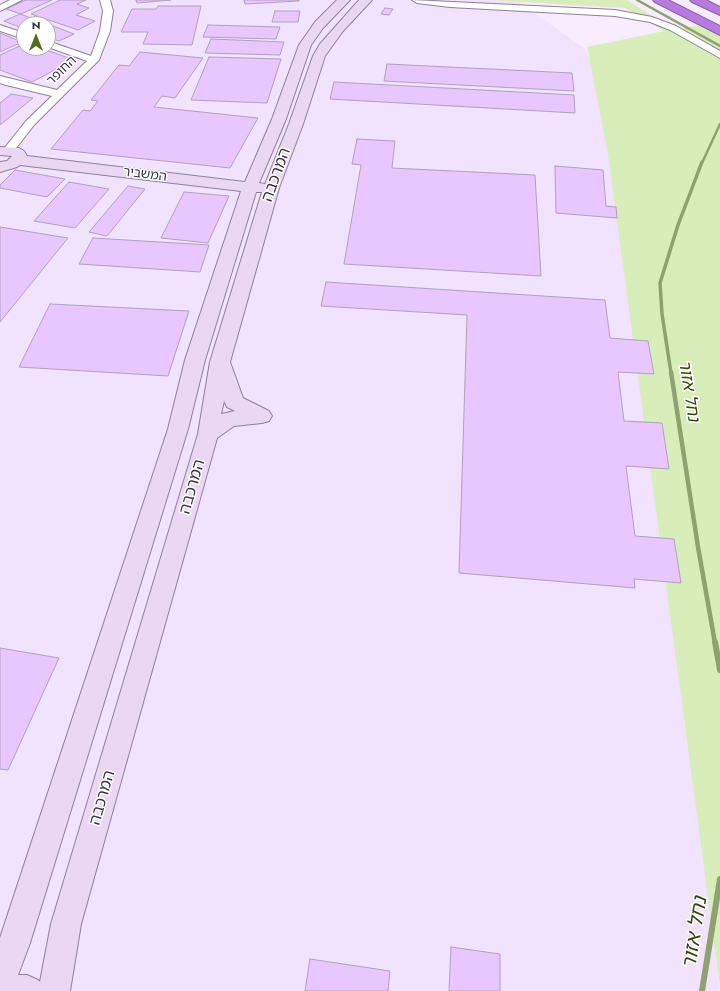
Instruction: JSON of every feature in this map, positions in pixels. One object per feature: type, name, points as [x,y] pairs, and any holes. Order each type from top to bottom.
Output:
[{"type":"highway","points":[[659,0],[720,31]]},
{"type":"highway","points":[[677,0],[720,21]]},
{"type":"highway","points":[[696,0],[720,11]]},
{"type":"street","points":[[0,8],[17,0]]},
{"type":"street","name":"החופר","points":[[9,154],[30,123],[94,60],[105,31],[108,11],[105,0]]},
{"type":"street","name":"המרכבה","points":[[54,991],[66,924],[208,434],[220,362],[260,188],[264,150],[279,120],[305,45],[320,25],[343,0]]},
{"type":"street","name":"המרכבה","points":[[0,979],[16,935],[178,429],[195,360],[260,188],[296,124],[319,56],[326,44],[352,12],[366,0]]},
{"type":"street","points":[[417,0],[615,13],[652,20],[673,28],[720,55]]},
{"type":"street","points":[[445,0],[477,5]]},
{"type":"street","points":[[0,28],[16,33]]},
{"type":"street","points":[[56,47],[94,60]]},
{"type":"street","points":[[0,79],[10,83],[58,94]]},
{"type":"street","points":[[0,167],[12,164],[9,154]]},
{"type":"street","name":"המשביר","points":[[9,154],[260,188]]},
{"type":"street","points":[[208,434],[229,419],[262,416],[234,402],[220,362]]},
{"type":"street","points":[[10,991],[27,991]]},
{"type":"shaded area","points":[[0,0],[516,0],[585,49],[612,115],[627,169],[720,991],[0,991]]},
{"type":"green space","points":[[488,0],[627,0],[674,30],[699,25],[720,36],[720,986],[608,154],[587,47],[664,31],[625,8]]},
{"type":"building","points":[[26,0],[52,0],[21,14],[6,9]]},
{"type":"building","points":[[60,0],[86,0],[77,4],[89,8],[76,15],[95,21],[78,30],[56,23],[56,16],[37,16],[31,14]]},
{"type":"building","points":[[136,0],[171,0],[137,3]]},
{"type":"building","points":[[244,0],[299,0],[299,1],[245,4]]},
{"type":"building","points":[[158,6],[201,6],[192,45],[143,44],[148,32],[121,32],[132,9],[156,9]]},
{"type":"building","points":[[385,8],[393,9],[389,15],[381,14]]},
{"type":"building","points":[[275,11],[300,11],[298,22],[272,22]]},
{"type":"building","points":[[20,14],[25,16],[16,16],[16,26],[4,21]]},
{"type":"building","points":[[208,25],[280,27],[276,39],[203,37]]},
{"type":"building","points":[[56,27],[74,34],[59,41],[56,40]]},
{"type":"building","points":[[0,33],[16,40],[16,45],[0,52]]},
{"type":"building","points":[[211,39],[284,42],[280,55],[205,53]]},
{"type":"building","points":[[16,48],[16,56],[56,56],[56,53],[74,60],[32,82],[0,70],[0,55]]},
{"type":"building","points":[[140,52],[203,58],[175,98],[162,96],[154,107],[258,118],[230,168],[51,149],[83,110],[90,111],[98,101],[91,100],[119,65],[129,66]]},
{"type":"building","points":[[209,57],[281,59],[267,103],[191,100]]},
{"type":"building","points":[[387,64],[572,73],[574,91],[384,81]]},
{"type":"building","points":[[334,82],[574,95],[575,113],[330,99]]},
{"type":"building","points":[[11,94],[33,98],[0,125],[0,103]]},
{"type":"building","points":[[357,139],[395,141],[392,168],[535,175],[541,276],[344,264],[361,165],[352,164]]},
{"type":"building","points":[[555,166],[603,170],[606,206],[616,207],[617,218],[556,213]]},
{"type":"building","points":[[15,170],[65,179],[47,197],[0,188],[0,185]]},
{"type":"building","points":[[69,182],[109,189],[75,228],[34,221]]},
{"type":"building","points":[[128,186],[145,189],[107,236],[89,232]]},
{"type":"building","points":[[184,192],[229,196],[208,243],[161,238]]},
{"type":"building","points":[[0,227],[68,238],[0,322]]},
{"type":"building","points":[[93,238],[209,245],[200,272],[79,264]]},
{"type":"building","points":[[326,282],[605,300],[610,338],[648,341],[654,374],[618,372],[624,421],[662,423],[669,469],[626,466],[635,536],[674,539],[681,583],[634,579],[635,588],[459,573],[467,315],[321,306]]},
{"type":"building","points":[[50,304],[189,311],[168,376],[19,367]]},
{"type":"building","points":[[0,648],[59,658],[8,770],[0,769]]},
{"type":"building","points":[[451,947],[500,954],[500,991],[449,991]]},
{"type":"building","points":[[310,959],[390,971],[388,991],[305,991]]},
{"type":"waterway","name":"נחל אזור","points":[[637,0],[720,46]]},
{"type":"waterway","name":"נחל אזור","points":[[702,163],[720,124]]},
{"type":"waterway","name":"נחל אזור","points":[[671,373],[662,314],[660,283],[678,225],[702,162]]},
{"type":"waterway","name":"נחל אזור","points":[[671,372],[698,547],[715,643]]},
{"type":"waterway","name":"נחל אזור","points":[[715,642],[720,670]]},
{"type":"waterway","name":"נחל אזור","points":[[702,991],[720,879]]}]
